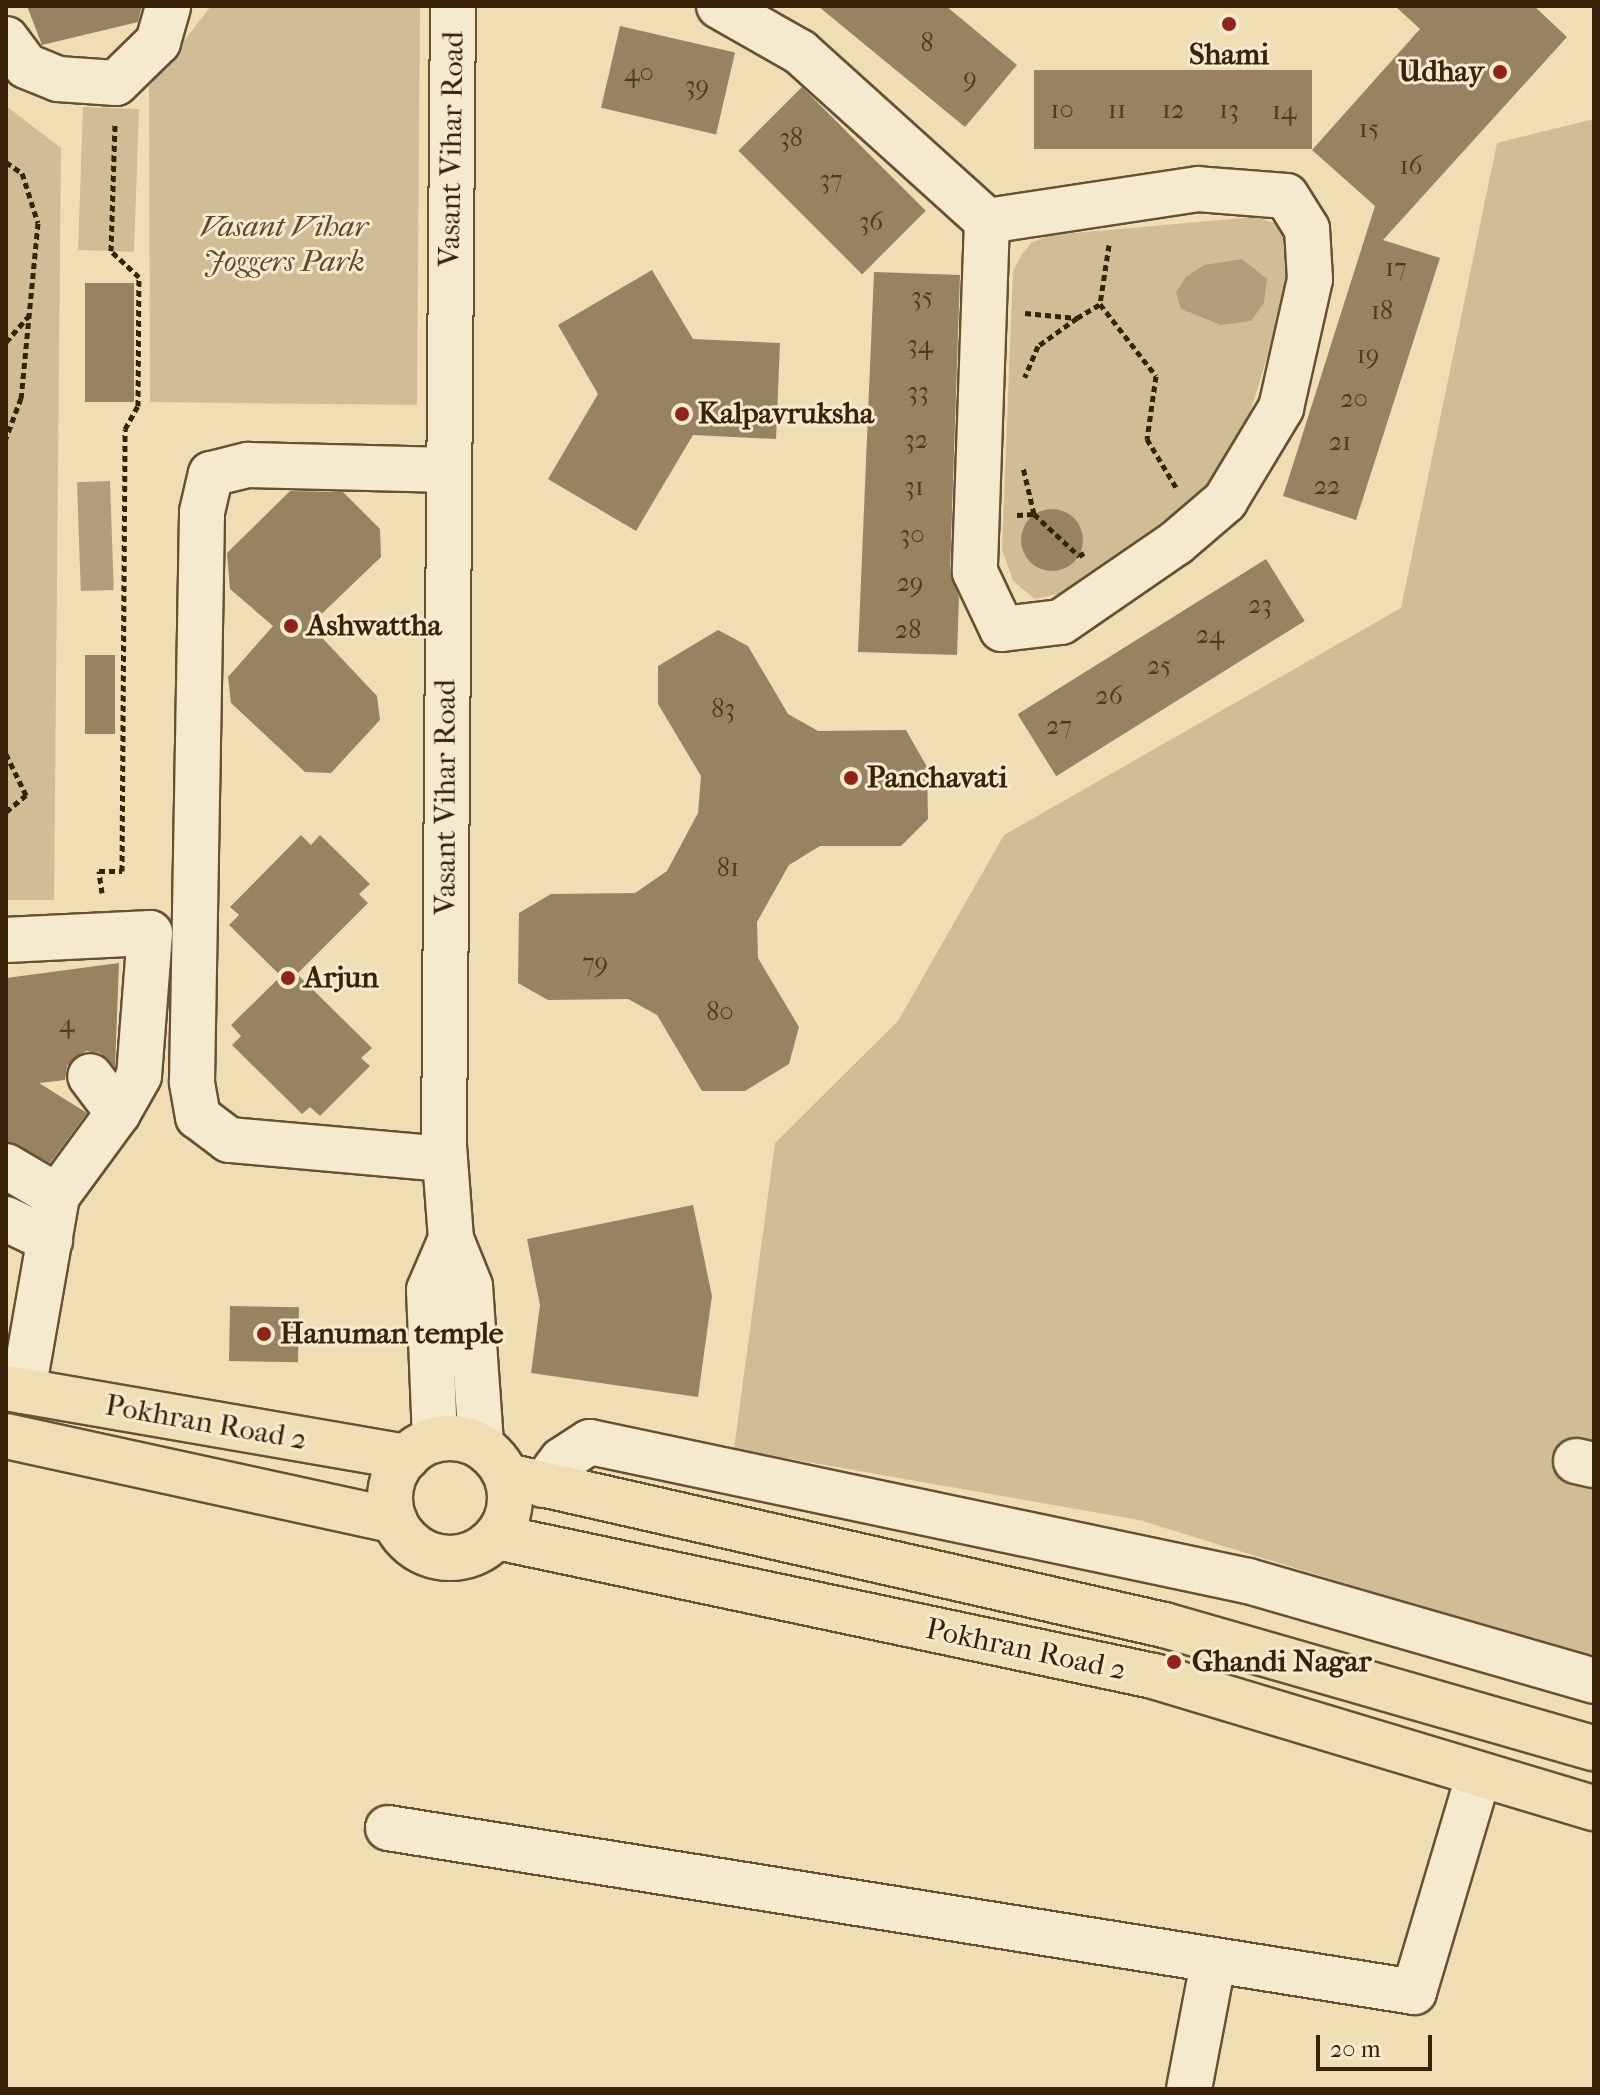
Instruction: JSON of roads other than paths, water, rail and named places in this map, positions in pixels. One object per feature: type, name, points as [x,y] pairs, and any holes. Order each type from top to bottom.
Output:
[{"type":"main road","name":"Pokhran Road 2","points":[[14,1389],[421,1448]]},
{"type":"main road","name":"Pokhran Road 2","points":[[6,1436],[395,1521]]},
{"type":"main road","points":[[458,1438],[510,1469],[511,1507],[497,1537],[465,1557],[440,1558],[419,1550],[395,1521],[390,1489],[421,1448],[458,1438]]},
{"type":"main road","name":"Pokhran Road 2","points":[[510,1469],[1164,1625],[1366,1686],[1594,1748]]},
{"type":"main road","name":"Pokhran Road 2","points":[[497,1537],[1153,1676],[1594,1808]]},
{"type":"main road","points":[[1353,1734],[1366,1686]]},
{"type":"street","points":[[6,39],[26,66],[47,74],[116,83],[158,42],[168,6]]},
{"type":"street","name":"Vasant Vihar Road","points":[[421,1448],[429,1290],[451,1239],[444,1159],[453,6]]},
{"type":"street","points":[[719,6],[800,52],[987,221],[975,572],[1002,629],[1061,622],[1192,504],[1225,501],[1281,408],[1310,279],[1307,229],[1286,196],[1198,189],[987,221]]},
{"type":"street","points":[[444,1159],[229,1140],[198,1117],[192,1082],[202,512],[211,474],[248,465],[449,470]]},
{"type":"street","points":[[6,940],[150,933],[139,1076],[118,1113],[57,1196],[50,1240],[14,1389]]},
{"type":"street","points":[[90,1076],[118,1113]]},
{"type":"street","points":[[6,1166],[57,1196]]},
{"type":"street","points":[[6,1219],[50,1240]]},
{"type":"street","points":[[451,1239],[470,1286],[510,1469],[562,1460],[590,1442],[1248,1581],[1594,1681]]},
{"type":"street","points":[[388,1828],[1213,1963],[1414,1992],[1479,1774]]},
{"type":"street","points":[[1189,2089],[1213,1963]]},
{"type":"place","name":"Shami","points":[[1229,24]]},
{"type":"place","name":"Udhay","points":[[1500,72]]},
{"type":"place","name":"Kalpavruksha","points":[[682,414]]},
{"type":"place","name":"Ashwattha","points":[[291,626]]},
{"type":"place","name":"Panchavati","points":[[851,778]]},
{"type":"place","name":"Arjun","points":[[288,978]]},
{"type":"place","name":"Hanuman temple","points":[[264,1334]]},
{"type":"place","name":"Ghandi Nagar","points":[[1174,1662]]},
{"type":"park label","name":"Vasant Vihar Joggers Park","points":[[284,244]]}]
